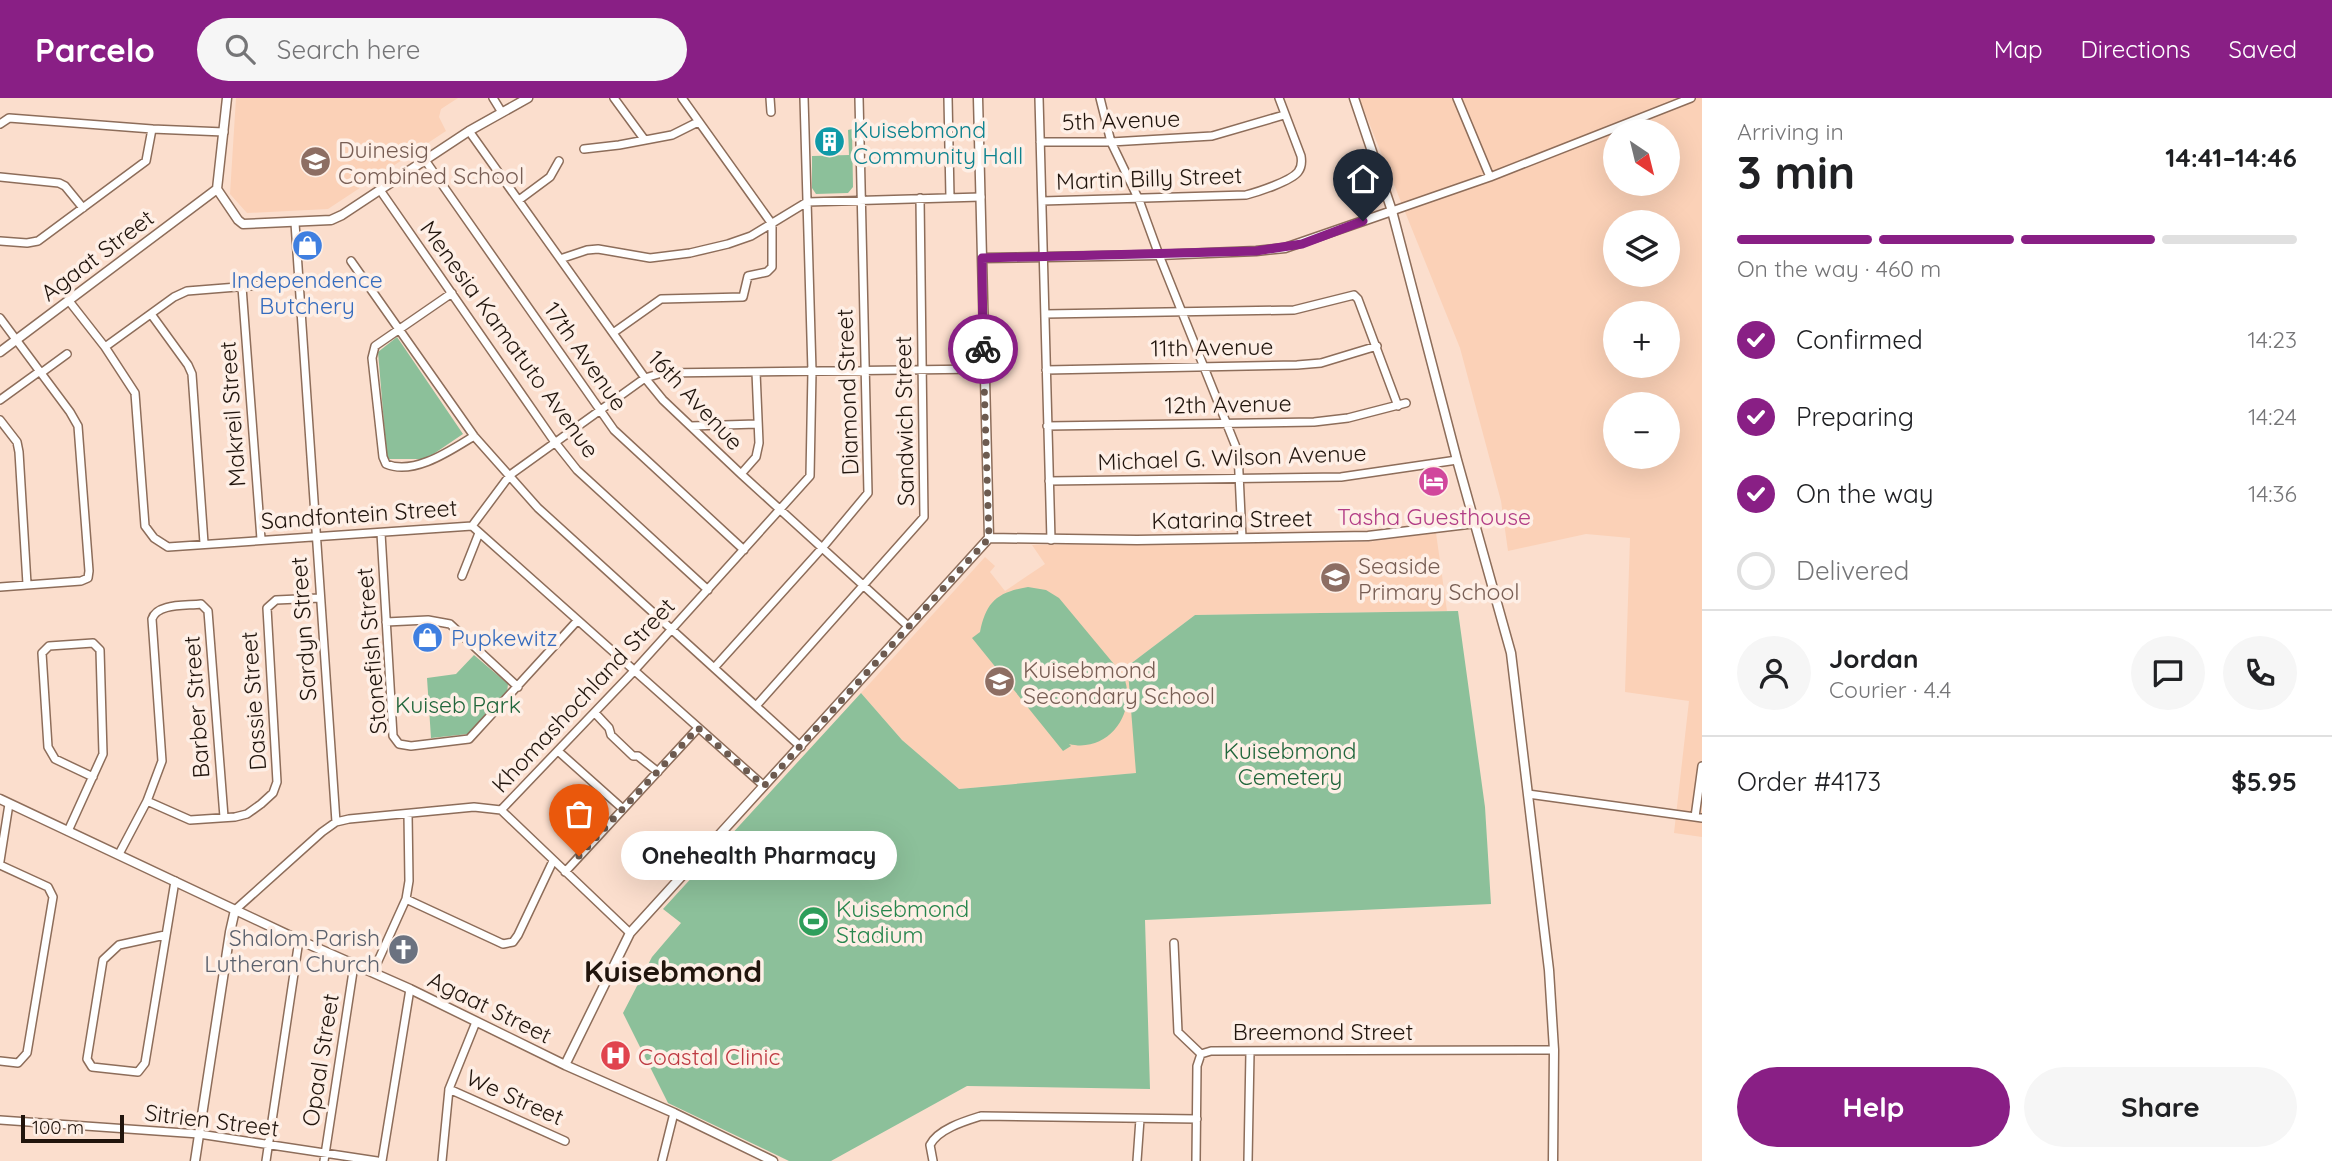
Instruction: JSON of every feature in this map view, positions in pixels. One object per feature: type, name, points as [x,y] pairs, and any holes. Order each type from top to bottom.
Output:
[{"type":"street","points":[[227,98],[217,189],[243,224],[331,220],[501,111],[528,98]]},
{"type":"street","points":[[493,98],[501,111]]},
{"type":"street","points":[[614,98],[644,139]]},
{"type":"street","points":[[613,333],[662,299],[743,297],[748,276],[767,272],[772,267],[772,224],[682,98]]},
{"type":"street","points":[[770,98],[771,112]]},
{"type":"street","name":"Khomashochland Street","points":[[336,822],[474,807],[502,810],[634,672],[807,480],[811,471],[811,371],[804,98]]},
{"type":"street","name":"Diamond Street","points":[[714,668],[823,547],[869,489],[859,98]]},
{"type":"street","points":[[948,98],[950,197]]},
{"type":"street","points":[[565,1065],[630,933],[989,538],[978,98]]},
{"type":"street","points":[[1039,98],[1051,540]]},
{"type":"street","points":[[1100,98],[1111,142],[1139,200],[1238,452],[1242,538]]},
{"type":"street","name":"Martin Billy Street","points":[[1042,201],[1246,195],[1296,175],[1302,163],[1301,156],[1279,98]]},
{"type":"street","points":[[1354,98],[1392,211],[1511,653],[1542,900],[1554,1050],[1553,1161]]},
{"type":"street","points":[[1457,98],[1490,177]]},
{"type":"street","points":[[982,258],[1159,255],[1285,248],[1490,177],[1691,98]]},
{"type":"street","name":"5th Avenue","points":[[1041,142],[1111,142],[1212,136],[1284,115]]},
{"type":"street","points":[[0,124],[9,118],[224,132]]},
{"type":"street","points":[[584,149],[676,134],[698,122]]},
{"type":"street","points":[[0,241],[38,241],[83,208],[146,161],[152,129]]},
{"type":"street","name":"16th Avenue","points":[[469,131],[645,378],[779,510],[909,627]]},
{"type":"street","name":"17th Avenue","points":[[425,159],[614,430],[744,550]]},
{"type":"street","points":[[519,200],[550,177],[559,161]]},
{"type":"street","points":[[0,177],[59,183],[65,186],[83,208]]},
{"type":"street","name":"Agaat Street","points":[[0,352],[217,189]]},
{"type":"street","name":"Menesia Kamatuto Avenue","points":[[380,190],[554,442],[577,470],[708,590]]},
{"type":"street","points":[[560,259],[598,249],[650,258],[690,253],[751,236],[807,202],[981,197]]},
{"type":"street","name":"Sandwich Street","points":[[756,706],[924,517],[920,198]]},
{"type":"street","name":"Sardyn Street","points":[[295,223],[336,822]]},
{"type":"street","points":[[351,261],[474,436],[551,521],[801,747]]},
{"type":"street","points":[[105,347],[187,290],[300,282]]},
{"type":"street","name":"Makreil Street","points":[[242,286],[261,540]]},
{"type":"street","points":[[452,293],[375,346],[372,358],[383,457],[386,464],[393,467],[436,459],[474,436]]},
{"type":"street","points":[[1045,314],[1294,310],[1353,295],[1358,299],[1398,405]]},
{"type":"street","name":"Sandfontein Street","points":[[68,301],[105,347],[135,393],[145,526],[154,538],[168,547],[472,526],[510,475],[645,378],[662,373],[983,369]]},
{"type":"street","points":[[151,314],[192,374],[204,543]]},
{"type":"street","points":[[0,318],[71,412],[78,426],[89,571],[88,578],[81,581],[0,587]]},
{"type":"street","name":"11th Avenue","points":[[1046,370],[1321,363],[1377,346]]},
{"type":"street","points":[[0,400],[66,354]]},
{"type":"street","points":[[741,474],[756,457],[759,443],[756,372]]},
{"type":"street","name":"12th Avenue","points":[[1047,426],[1314,422],[1349,418],[1406,403]]},
{"type":"street","points":[[0,420],[14,438],[19,452],[27,584]]},
{"type":"street","points":[[691,426],[757,424]]},
{"type":"street","name":"Michael G. Wilson Avenue","points":[[1049,481],[1341,477],[1457,460]]},
{"type":"street","name":"Katarina Street","points":[[989,538],[1051,540],[1368,536],[1476,523]]},
{"type":"street","points":[[472,526],[764,786]]},
{"type":"street","name":"Stonefish Street","points":[[381,533],[393,736],[399,744],[411,746],[469,739],[577,621]]},
{"type":"street","points":[[461,576],[479,533]]},
{"type":"street","name":"Dassie Street","points":[[147,801],[190,820],[247,814],[274,793],[277,782],[267,608],[276,600],[320,598]]},
{"type":"street","name":"Barber Street","points":[[119,854],[147,801],[162,755],[152,616],[160,608],[201,604],[208,614],[224,817]]},
{"type":"street","points":[[386,622],[428,620],[450,624],[518,687]]},
{"type":"street","points":[[68,831],[93,777],[104,748],[100,650],[93,643],[49,646],[41,653],[48,747],[55,759],[93,777]]},
{"type":"street","points":[[595,713],[611,735],[634,756],[638,756],[658,772]]},
{"type":"street","points":[[565,872],[698,728]]},
{"type":"street","points":[[558,751],[623,809]]},
{"type":"street","points":[[1528,794],[1699,818],[1702,766]]},
{"type":"street","points":[[0,1061],[18,1063],[27,1053],[53,897],[48,887],[0,863],[4,802]]},
{"type":"street","name":"Agaat Street","points":[[4,802],[410,989],[565,1065],[773,1161]]},
{"type":"street","points":[[502,810],[630,933]]},
{"type":"street","points":[[373,972],[406,899],[409,881],[408,814]]},
{"type":"street","points":[[195,1161],[235,910],[321,832],[336,822]]},
{"type":"street","points":[[406,899],[508,944],[518,935],[553,861]]},
{"type":"street","points":[[165,935],[119,946],[103,960],[87,1059],[92,1067],[138,1072],[143,1068],[176,881]]},
{"type":"street","points":[[266,1161],[299,940]]},
{"type":"street","points":[[1174,943],[1178,1032],[1201,1054]]},
{"type":"street","name":"Opaal Street","points":[[325,1157],[354,965]]},
{"type":"street","points":[[380,1161],[410,989]]},
{"type":"street","points":[[442,1161],[449,1089],[476,1022]]},
{"type":"street","name":"Breemond Street","points":[[1196,1161],[1197,1066],[1201,1054],[1212,1051],[1287,1050],[1554,1050]]},
{"type":"street","points":[[1248,1161],[1250,1052]]},
{"type":"street","name":"We Street","points":[[449,1089],[565,1141]]},
{"type":"street","points":[[662,1161],[674,1113]]},
{"type":"street","points":[[933,1161],[930,1145],[936,1136],[981,1116],[1197,1119]]},
{"type":"street","points":[[1138,1161],[1140,1119]]},
{"type":"street","name":"Sitrien Street","points":[[0,1120],[199,1134],[325,1157],[380,1161]]},
{"type":"shaded area","name":"Duinesig Combined School","points":[[236,98],[458,98],[441,109],[439,117],[446,131],[328,209],[247,213],[230,194]]},
{"type":"shaded area","points":[[1359,98],[1702,98],[1702,837],[1674,833],[1689,701],[1625,692],[1630,538],[1586,534],[1508,551],[1501,501],[1460,348]]},
{"type":"shaded area","points":[[1436,533],[1447,611],[1195,615],[1125,668],[1128,671],[1137,773],[959,789],[902,740],[861,693],[985,557],[995,566],[990,572],[1005,591],[1045,564],[1032,545],[1367,542]]},
{"type":"green space","points":[[852,129],[853,187],[848,193],[816,194],[812,188],[812,156],[849,155],[848,130]]},
{"type":"green space","points":[[397,337],[463,434],[426,459],[387,459],[378,352]]},
{"type":"green space","points":[[1028,587],[1046,590],[1059,598],[1123,675],[1127,702],[1123,715],[1117,727],[1097,742],[1069,744],[1071,746],[1063,751],[972,638],[980,632],[986,613],[995,600],[1008,592]]},
{"type":"green space","name":"Kuisebmond Cemetery","points":[[1458,611],[1485,807],[1491,904],[1145,920],[1150,1089],[967,1086],[831,1161],[789,1161],[668,1103],[623,1013],[652,957],[681,923],[663,909],[861,693],[902,740],[959,789],[1136,773],[1128,671],[1125,668],[1195,615]]},
{"type":"green space","name":"Kuiseb Park","points":[[474,655],[508,684],[507,693],[468,734],[431,738],[427,678],[456,674]]},
{"type":"way so far","points":[[579,856],[698,728],[764,786],[989,538],[983,349]]},
{"type":"place","name":"Kuisebmond Community Hall","points":[[830,142]]},
{"type":"place","name":"Duinesig Combined School","points":[[315,162]]},
{"type":"place","name":"Independence Butchery","points":[[307,245]]},
{"type":"place","name":"Tasha Guesthouse","points":[[1434,482]]},
{"type":"place","name":"Seaside Primary School","points":[[1335,578]]},
{"type":"place","name":"Pupkewitz","points":[[428,637]]},
{"type":"place","name":"Kuisebmond Secondary School","points":[[1000,682]]},
{"type":"place","name":"Onehealth Pharmacy","points":[[579,856]]},
{"type":"place","name":"Kuisebmond Stadium","points":[[813,921]]},
{"type":"place","name":"Shalom Parish Lutheran Church","points":[[403,950]]},
{"type":"place","name":"Coastal Clinic","points":[[615,1056]]},
{"type":"district","name":"Kuisebmond","points":[[673,971]]},
{"type":"route","points":[[983,349],[982,258],[1256,251],[1302,244],[1363,221]]}]
